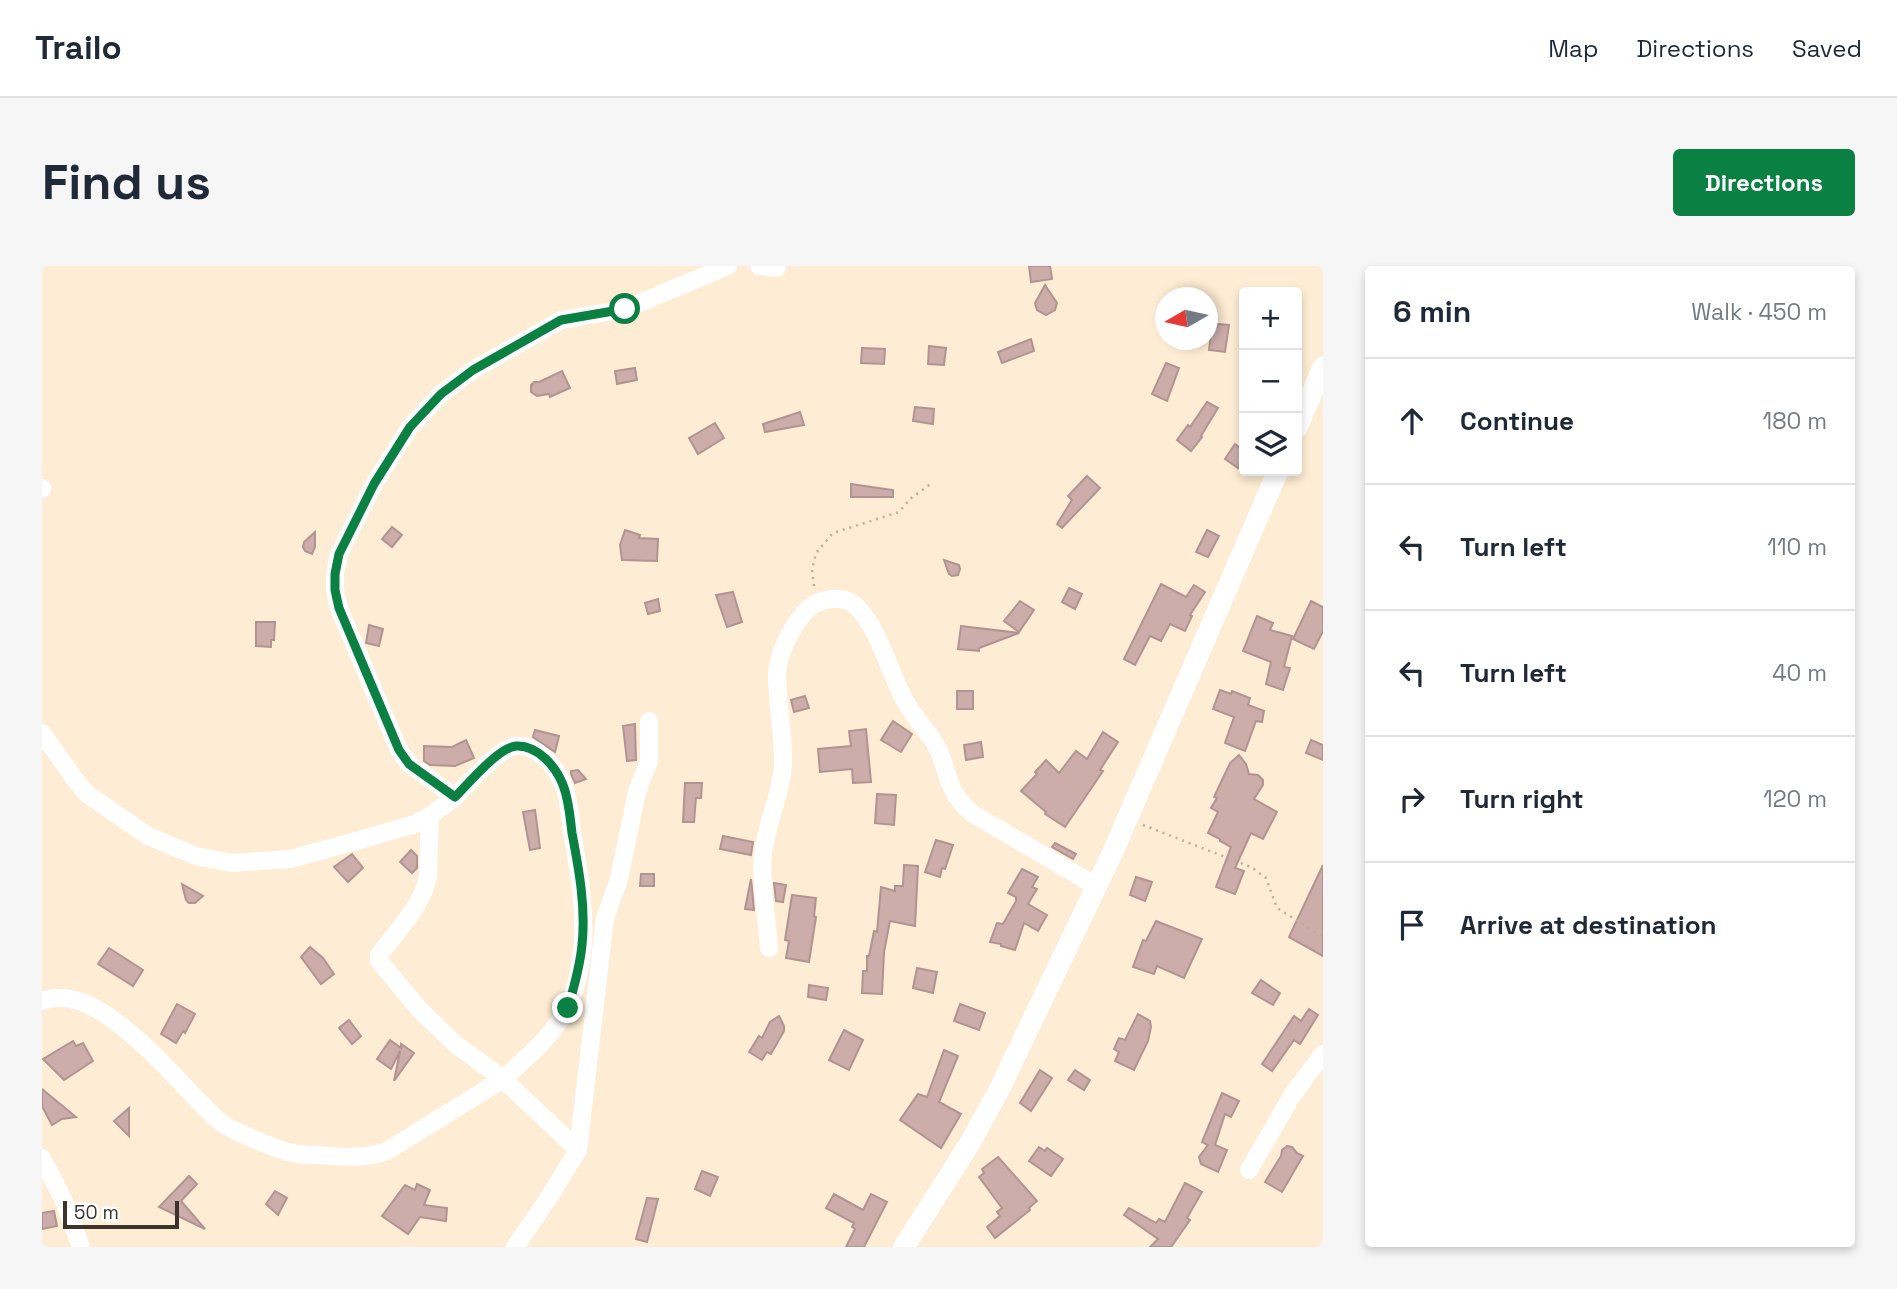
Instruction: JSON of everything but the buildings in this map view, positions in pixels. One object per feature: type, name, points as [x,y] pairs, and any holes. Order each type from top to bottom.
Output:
[{"type":"street","points":[[455,797],[409,764],[399,750],[339,608],[335,582],[339,554],[374,484],[410,427],[441,394],[473,370],[561,320],[625,309],[728,266]]},
{"type":"street","points":[[759,266],[777,268]]},
{"type":"street","points":[[1302,416],[1323,367]]},
{"type":"street","points":[[904,1247],[963,1154],[999,1090],[1128,818],[1276,476]]},
{"type":"street","points":[[769,948],[763,855],[780,788],[783,762],[777,672],[798,618],[812,605],[823,600],[846,600],[855,605],[870,624],[898,688],[908,707],[933,739],[955,794],[961,802],[973,814],[1096,886]]},
{"type":"street","points":[[515,1247],[578,1150],[606,918],[619,879],[637,792],[649,761],[649,721]]},
{"type":"street","points":[[42,733],[87,794],[148,836],[196,856],[232,863],[290,859],[415,824],[455,797],[503,750],[516,746],[529,747],[540,753],[562,783],[580,876],[583,910],[578,978],[568,1008],[547,1039],[503,1079],[387,1151],[371,1157],[346,1158],[293,1153],[220,1123],[170,1071],[111,1017],[69,997],[42,1000]]},
{"type":"street","points":[[430,816],[426,886],[401,927],[379,955],[379,961],[419,1009],[454,1043],[503,1079],[578,1150]]},
{"type":"street","points":[[1249,1170],[1293,1094],[1323,1054]]},
{"type":"street","points":[[42,1158],[64,1201],[80,1247]]},
{"type":"path","points":[[823,600],[814,587],[813,570],[816,553],[833,534],[899,512],[910,499],[932,483]]},
{"type":"path","points":[[1128,818],[1251,867],[1266,878],[1277,908],[1323,937]]},
{"type":"route","points":[[568,1008],[578,978],[583,910],[580,876],[562,783],[540,753],[529,747],[516,746],[503,750],[455,797],[409,764],[389,729],[339,608],[335,574],[339,554],[374,484],[410,427],[441,394],[473,370],[561,320],[625,309]]}]
